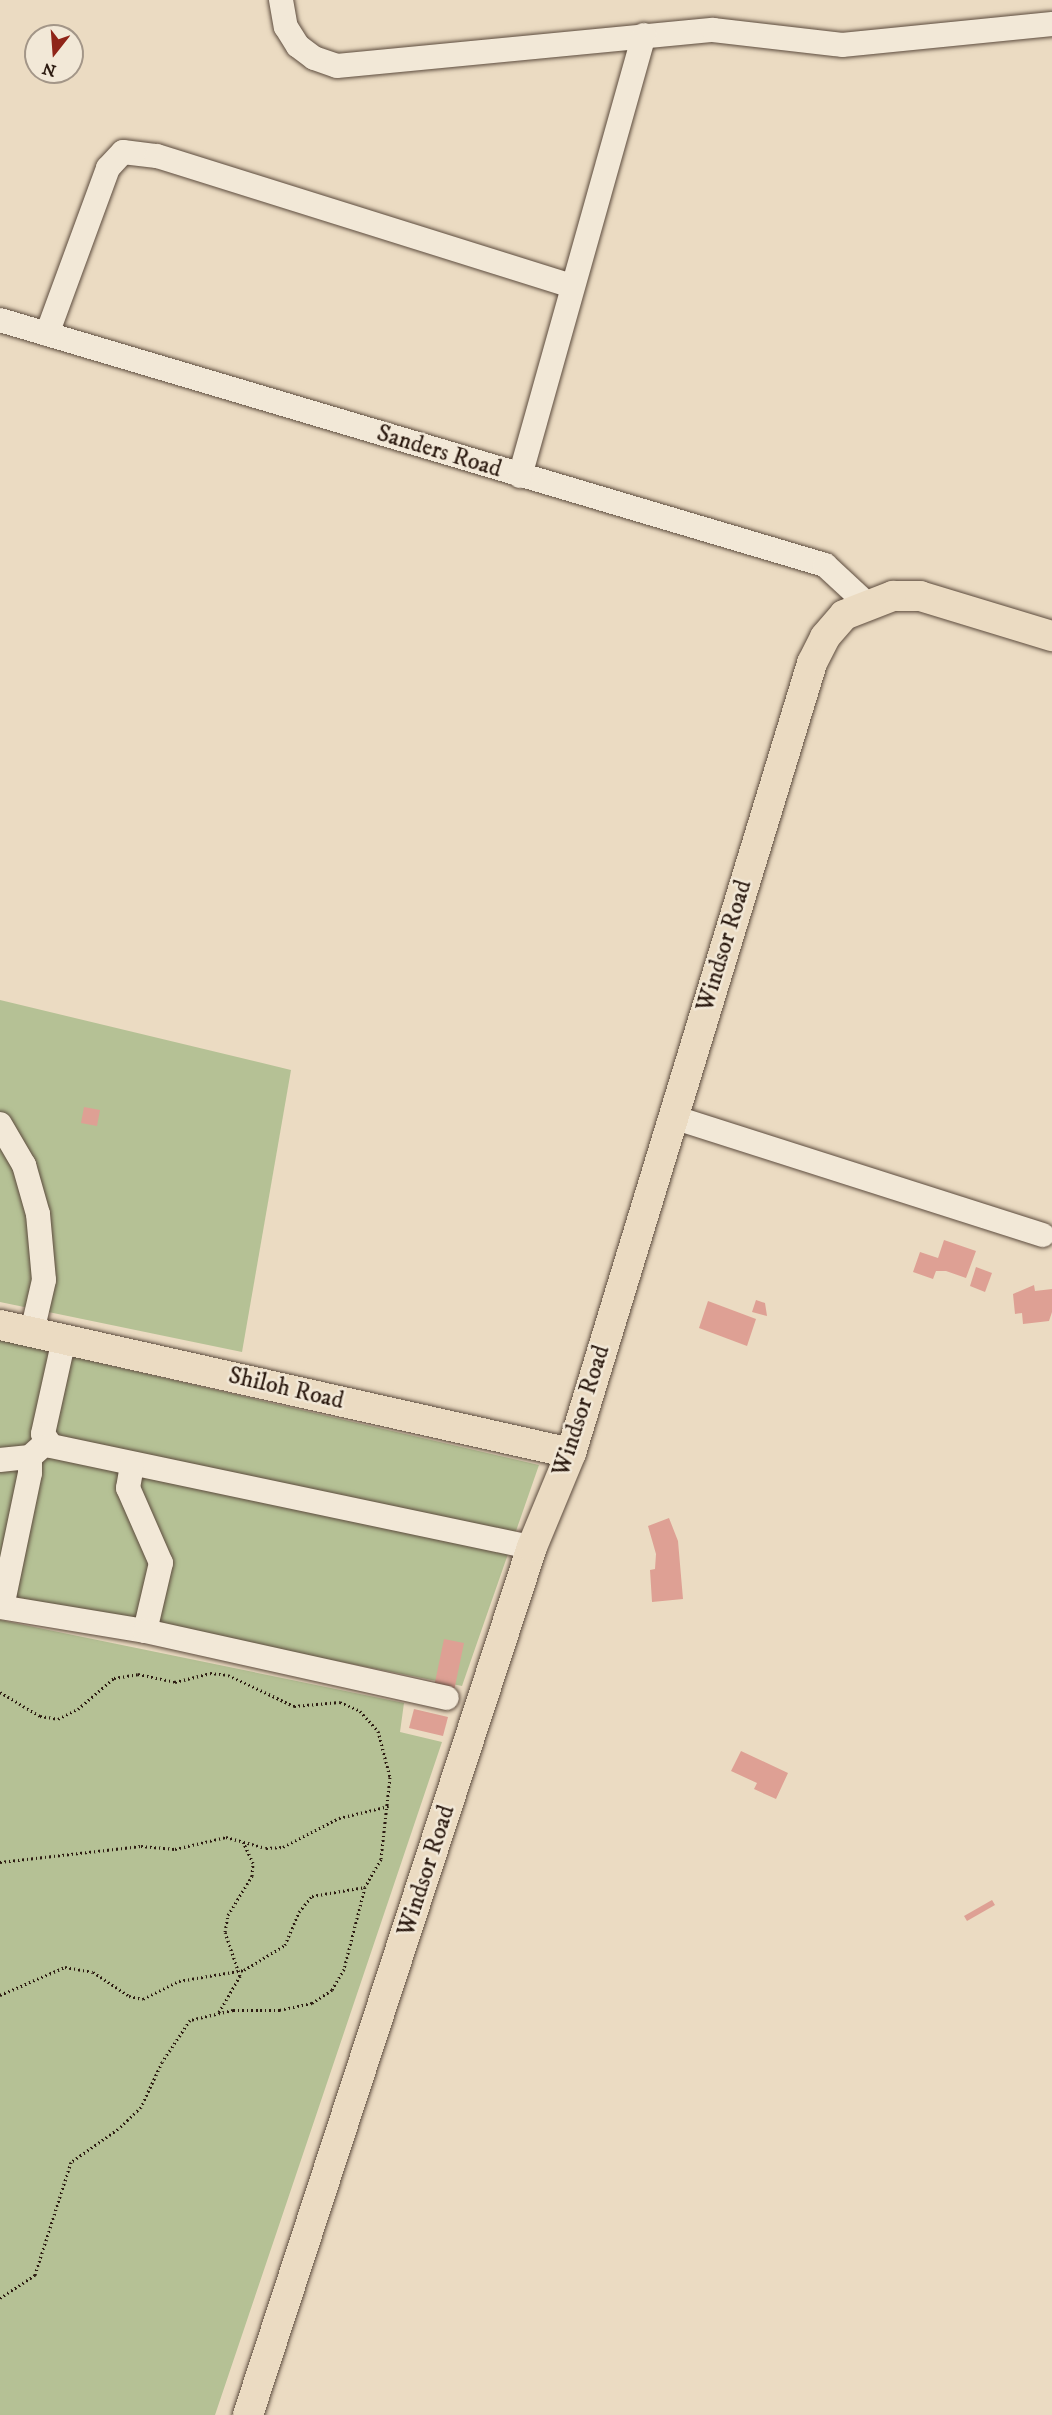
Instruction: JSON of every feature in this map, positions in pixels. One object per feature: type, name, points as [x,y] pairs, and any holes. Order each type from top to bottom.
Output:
[{"type":"main road","name":"Windsor Road","points":[[249,2415],[532,1547],[571,1453],[812,663],[825,637],[844,615],[866,603],[893,596],[920,596],[1052,636]]},
{"type":"main road","name":"Shiloh Road","points":[[0,1325],[571,1453]]},
{"type":"street","points":[[281,0],[286,27],[297,46],[314,58],[337,66],[644,35],[742,30],[812,45],[842,45],[1052,24]]},
{"type":"street","points":[[520,476],[644,35]]},
{"type":"street","points":[[47,334],[108,168],[123,152],[158,156],[572,286]]},
{"type":"street","name":"Sanders Road","points":[[0,320],[825,566],[866,603]]},
{"type":"street","points":[[673,1118],[1043,1235]]},
{"type":"street","points":[[0,1124],[24,1165],[38,1214],[44,1280],[32,1332]]},
{"type":"street","points":[[64,1339],[30,1473],[1,1607],[145,1631],[447,1698]]},
{"type":"street","points":[[0,1460],[37,1449],[81,1456],[532,1547]]},
{"type":"street","points":[[132,1467],[128,1488],[161,1563],[145,1631]]},
{"type":"path","points":[[0,1692],[40,1716],[58,1719],[78,1709],[114,1678],[138,1674],[175,1682],[210,1672],[249,1682],[303,1708],[350,1705],[370,1721],[383,1743],[390,1777],[389,1806],[381,1859],[365,1887],[341,1977],[323,1998],[280,2010],[219,2012],[190,2020],[162,2062],[141,2107],[118,2129],[71,2162],[35,2275],[0,2298]]},
{"type":"path","points":[[0,1862],[141,1846],[175,1849],[226,1837],[243,1842],[283,1847],[339,1818],[389,1806]]},
{"type":"path","points":[[219,2012],[239,1979],[225,1923],[252,1876],[253,1863],[243,1842]]},
{"type":"path","points":[[0,1995],[65,1968],[93,1972],[129,1996],[143,1998],[179,1981],[208,1980],[260,1964],[285,1946],[299,1912],[312,1896],[365,1887]]},
{"type":"green space","points":[[0,1000],[291,1070],[242,1352],[0,1302]]},
{"type":"green space","points":[[0,1340],[539,1465],[462,1686],[0,1594]]},
{"type":"green space","points":[[0,1620],[404,1703],[400,1732],[442,1742],[215,2415],[0,2415]]},
{"type":"building","points":[[84,1107],[100,1110],[97,1126],[81,1123]]},
{"type":"building","points":[[944,1240],[976,1251],[966,1278],[946,1271],[936,1271],[933,1279],[913,1272],[920,1252],[938,1258]]},
{"type":"building","points":[[976,1267],[992,1273],[985,1292],[970,1286]]},
{"type":"building","points":[[1034,1285],[1035,1291],[1052,1289],[1052,1312],[1049,1321],[1023,1324],[1022,1313],[1015,1314],[1013,1294]]},
{"type":"building","points":[[756,1300],[765,1303],[767,1316],[752,1312]]},
{"type":"building","points":[[708,1301],[756,1319],[747,1346],[699,1328]]},
{"type":"building","points":[[669,1518],[678,1541],[683,1599],[652,1602],[650,1570],[655,1569],[656,1554],[648,1526]]},
{"type":"building","points":[[444,1639],[464,1643],[454,1691],[434,1687]]},
{"type":"building","points":[[414,1709],[448,1717],[443,1736],[409,1728]]},
{"type":"building","points":[[741,1751],[788,1773],[776,1799],[754,1789],[757,1783],[731,1771]]},
{"type":"building","points":[[992,1900],[995,1905],[967,1921],[964,1916]]}]
